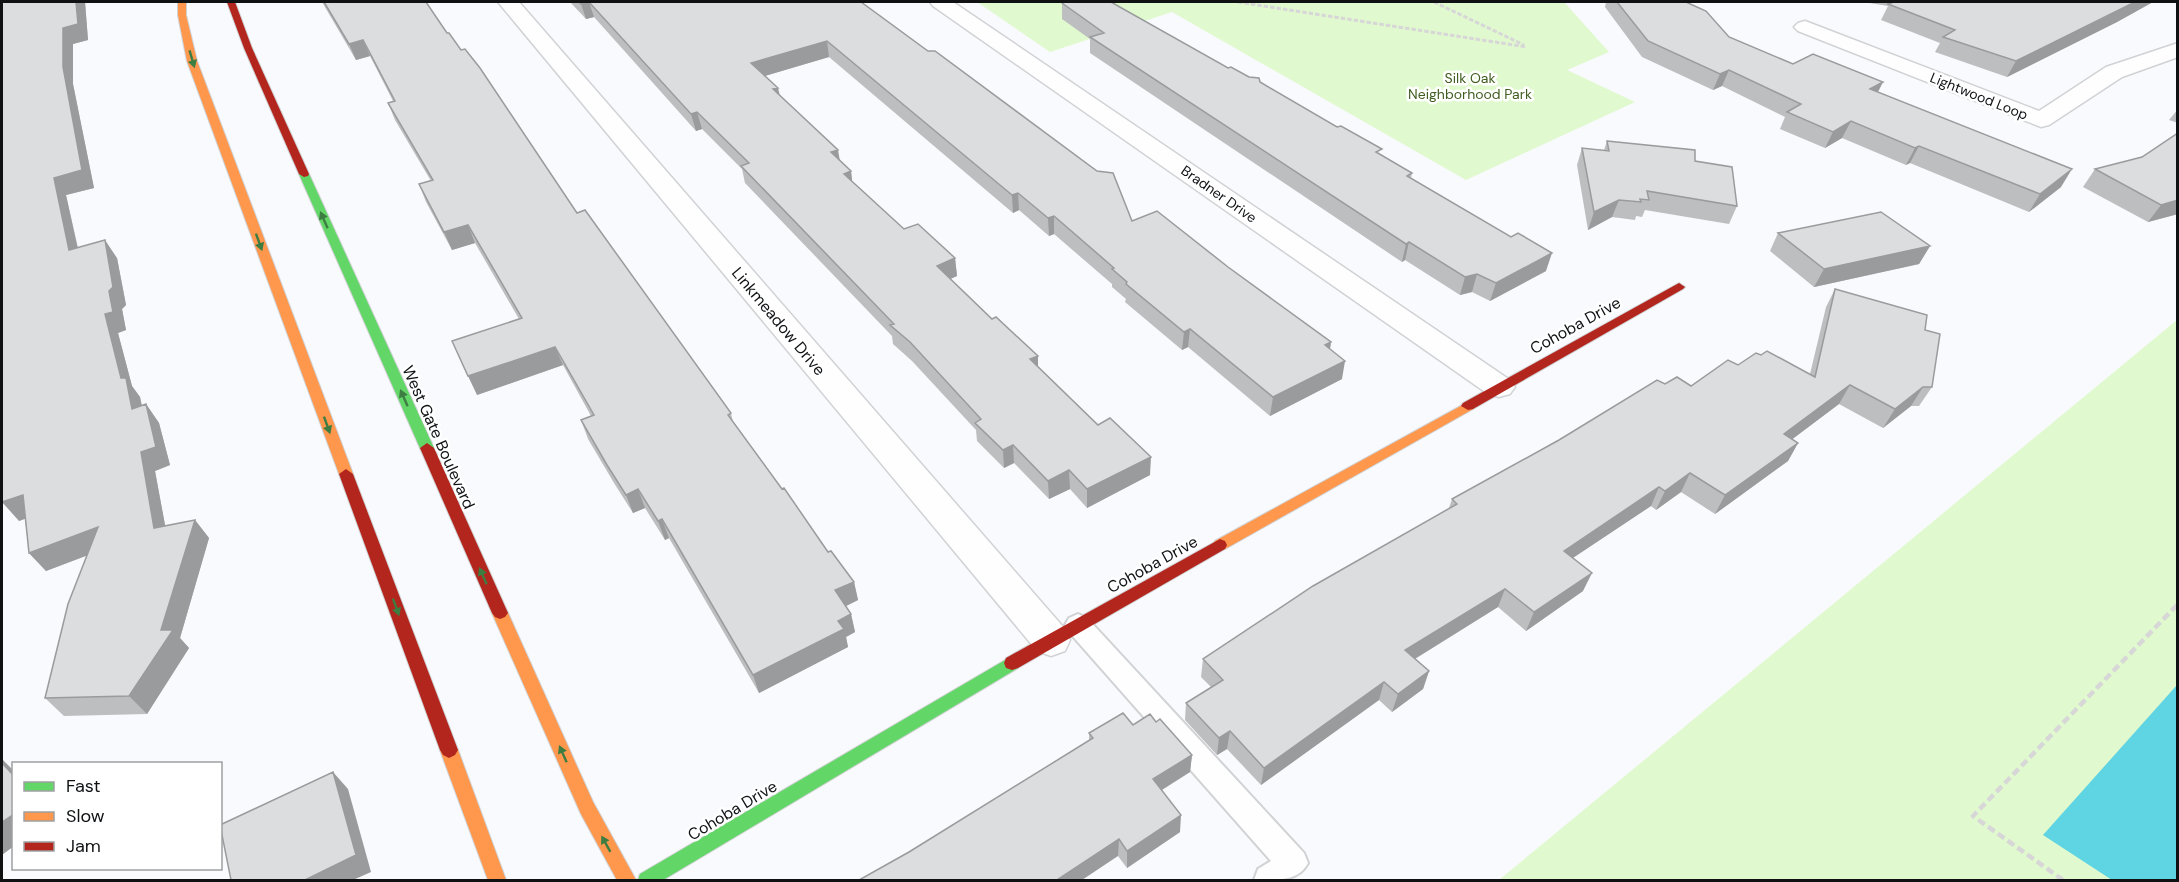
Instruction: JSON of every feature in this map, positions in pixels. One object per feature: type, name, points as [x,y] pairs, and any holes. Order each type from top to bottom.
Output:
[{"type":"main road","points":[[182,2],[182,15],[192,61],[497,880]]},
{"type":"main road","name":"West Gate Boulevard","points":[[231,2],[248,48],[582,797],[627,880]]},
{"type":"main road","name":"Cohoba Drive","points":[[647,880],[1051,640],[1679,287]]},
{"type":"street","name":"Linkmeadow Drive","points":[[508,2],[1051,640]]},
{"type":"street","name":"Bradner Drive","points":[[940,2],[1499,387]]},
{"type":"street","name":"Lightwood Loop","points":[[1805,27],[2041,120],[2114,72],[2178,49]]},
{"type":"lane","points":[[1078,625],[1293,862],[1269,880]]},
{"type":"path","points":[[1238,2],[1527,47],[1434,2]]},
{"type":"path","points":[[2063,880],[1973,816],[2178,604]]},
{"type":"green space","name":"Silk Oak Neighborhood Park","points":[[977,2],[1564,2],[1609,52],[1567,70],[1635,102],[1466,180],[1172,12],[1050,52]]},
{"type":"green space","points":[[2177,320],[2177,880],[1499,880]]},
{"type":"water","points":[[2177,685],[2177,880],[2112,880],[2043,835]]},
{"type":"building","points":[[2,2],[76,2],[78,24],[63,28],[63,67],[82,170],[54,178],[69,250],[105,240],[113,287],[109,291],[113,312],[105,314],[121,378],[126,378],[132,409],[146,404],[156,447],[141,452],[154,528],[195,520],[161,630],[173,630],[129,696],[45,698],[68,604],[98,527],[29,553],[23,495],[2,502]]},
{"type":"building","points":[[324,2],[426,2],[461,50],[465,49],[577,213],[585,210],[731,413],[728,415],[782,489],[784,488],[828,552],[831,551],[854,582],[835,590],[851,614],[838,621],[844,629],[753,675],[662,519],[658,521],[638,489],[626,495],[607,465],[581,420],[594,415],[555,347],[468,376],[452,341],[522,318],[468,225],[444,232],[419,184],[433,180],[388,103],[395,101],[363,40],[349,44]]},
{"type":"building","points":[[589,2],[861,2],[928,51],[935,51],[1097,171],[1113,173],[1132,221],[1157,211],[1228,267],[1331,342],[1325,345],[1345,361],[1273,397],[1190,329],[1184,332],[1126,284],[1127,282],[1112,269],[1114,268],[1054,216],[1048,218],[1018,193],[1012,195],[827,41],[751,63],[778,88],[773,89],[838,150],[831,152],[851,171],[844,174],[904,229],[918,224],[955,258],[937,266],[992,319],[996,317],[1038,356],[1030,359],[1098,425],[1110,418],[1151,457],[1087,489],[1069,470],[1048,481],[1013,445],[1003,450],[975,423],[981,419],[910,342],[890,325],[894,324],[741,166],[749,163],[697,112],[691,114]]},
{"type":"building","points":[[1063,2],[1111,2],[1228,68],[1231,67],[1249,77],[1259,78],[1260,82],[1337,127],[1341,126],[1382,149],[1376,152],[1412,173],[1407,176],[1511,237],[1518,233],[1552,253],[1496,283],[1477,274],[1465,277],[1409,242],[1406,244],[1090,37],[1104,33]]},
{"type":"building","points":[[1617,2],[1689,2],[1706,11],[1729,37],[1793,64],[1813,54],[1883,82],[1870,89],[2072,169],[2040,194],[1919,146],[1915,148],[1851,121],[1833,132],[1787,112],[1801,104],[1729,70],[1720,74],[1648,41]]},
{"type":"building","points":[[1894,2],[2135,2],[2016,61],[1943,37],[1955,30],[1888,4]]},
{"type":"building","points":[[2178,133],[2178,200],[2161,205],[2095,169],[2142,157]]},
{"type":"building","points":[[1607,141],[1695,150],[1695,161],[1732,167],[1737,206],[1647,191],[1649,200],[1640,199],[1641,202],[1619,200],[1594,212],[1582,148],[1609,151]]},
{"type":"building","points":[[1881,212],[1930,246],[1824,269],[1778,233]]},
{"type":"building","points":[[1835,289],[1927,315],[1925,330],[1940,334],[1932,387],[1923,387],[1895,409],[1850,385],[1784,434],[1798,443],[1725,495],[1690,473],[1665,491],[1659,487],[1564,551],[1592,573],[1534,612],[1505,589],[1405,650],[1429,671],[1398,694],[1384,682],[1264,768],[1230,731],[1219,738],[1186,703],[1223,680],[1203,659],[1313,586],[1457,504],[1452,499],[1559,440],[1657,380],[1665,384],[1677,377],[1691,386],[1728,360],[1738,365],[1756,353],[1761,355],[1767,351],[1815,377]]},
{"type":"building","points":[[1123,713],[1133,725],[1150,714],[1156,722],[1160,719],[1192,755],[1153,779],[1181,815],[1127,851],[1119,839],[1057,880],[859,880],[909,852],[1093,738],[1089,733]]},
{"type":"building","points":[[2,763],[12,774],[12,815],[2,822]]},
{"type":"building","points":[[333,772],[356,855],[305,880],[231,880],[222,824]]},
{"type":"traffic: fast","points":[[304,174],[427,448]]},
{"type":"traffic: fast","points":[[647,880],[1012,663]]},
{"type":"traffic: slow","points":[[182,2],[182,15],[192,61],[346,474]]},
{"type":"traffic: slow","points":[[1220,545],[1468,406]]},
{"type":"traffic: slow","points":[[500,613],[587,808],[627,880]]},
{"type":"traffic: slow","points":[[449,750],[497,880]]},
{"type":"traffic: jam","points":[[231,2],[248,48],[304,174]]},
{"type":"traffic: jam","points":[[1468,406],[1679,287]]},
{"type":"traffic: jam","points":[[427,448],[500,613]]},
{"type":"traffic: jam","points":[[346,474],[449,750]]},
{"type":"traffic: jam","points":[[1012,663],[1220,545]]}]
